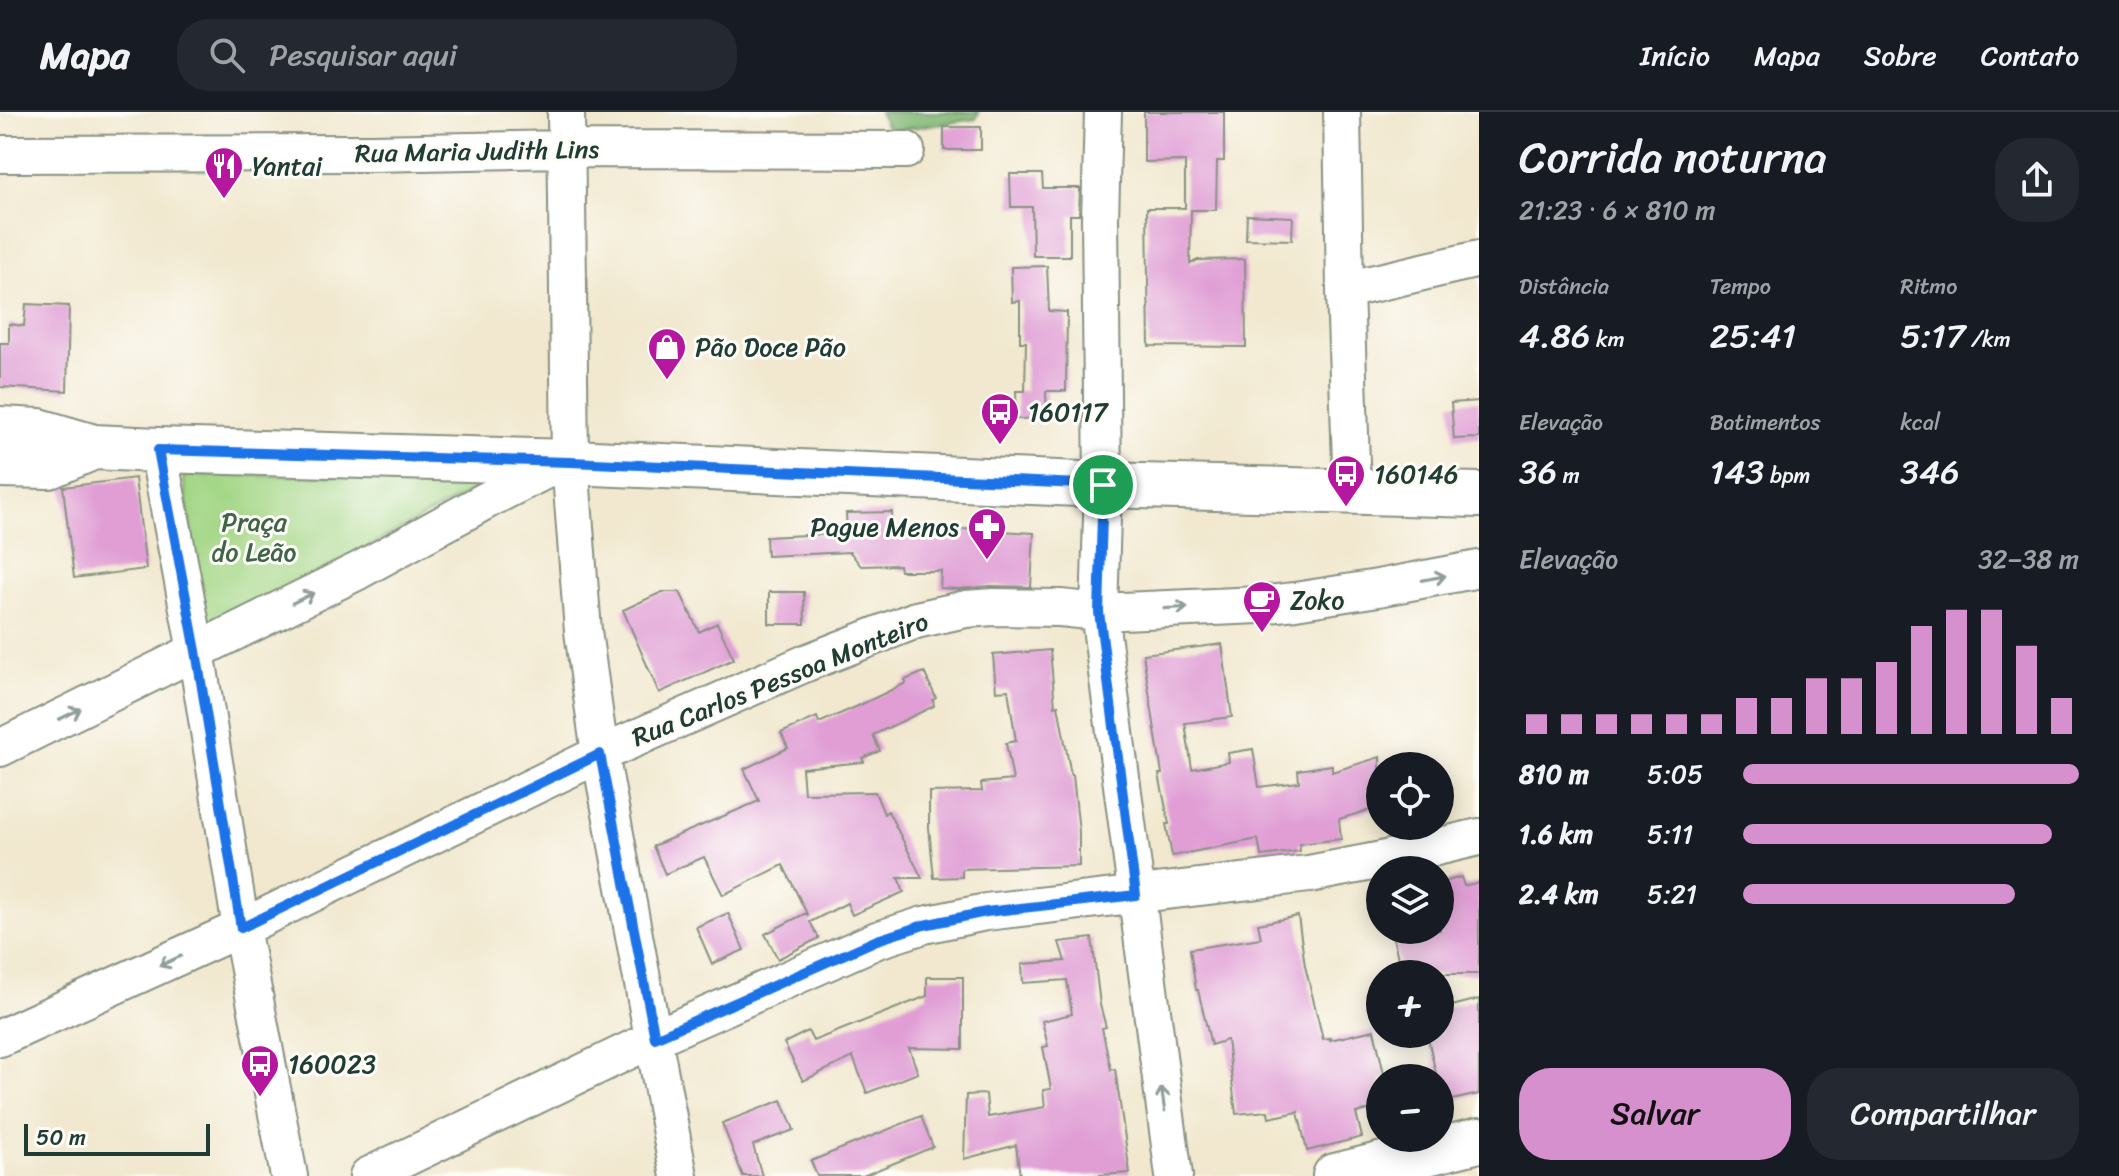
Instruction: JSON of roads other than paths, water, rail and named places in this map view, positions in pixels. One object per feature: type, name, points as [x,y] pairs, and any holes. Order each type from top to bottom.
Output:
[{"type":"main road","points":[[0,429],[39,431],[94,447],[158,450],[566,462],[1103,485],[1479,495]]},
{"type":"main road","points":[[0,465],[49,466],[94,447]]},
{"type":"main road","points":[[1335,1176],[1479,1140]]},
{"type":"street","points":[[566,112],[566,462],[583,631],[600,754],[679,1176]]},
{"type":"street","points":[[1103,112],[1100,219],[1103,485],[1099,612],[1174,1176]]},
{"type":"street","points":[[1342,112],[1352,492]]},
{"type":"street","name":"Rua Maria Judith Lins","points":[[0,154],[565,149],[906,150]]},
{"type":"street","points":[[1345,290],[1479,259]]},
{"type":"street","points":[[158,450],[196,651],[241,928],[289,1176]]},
{"type":"street","points":[[0,748],[358,571],[487,500],[566,462]]},
{"type":"street","name":"Rua Carlos Pessoa Monteiro","points":[[0,1038],[241,928],[600,754],[806,663],[916,620],[966,609],[993,607],[1099,612],[1259,605],[1378,588],[1479,569]]},
{"type":"street","points":[[368,1176],[655,1038],[877,940],[924,925],[986,912],[1309,874],[1479,837]]},
{"type":"place","name":"Yantai","points":[[224,200]]},
{"type":"place","name":"Pão Doce Pão","points":[[667,381]]},
{"type":"place","name":"160117","points":[[1000,446]]},
{"type":"place","name":"160146","points":[[1346,508]]},
{"type":"place","name":"Pague Menos","points":[[987,561]]},
{"type":"place","name":"Zoko","points":[[1262,634]]},
{"type":"place","name":"160023","points":[[260,1098]]},
{"type":"park label","name":"Praça do Leão","points":[[254,537]]}]
